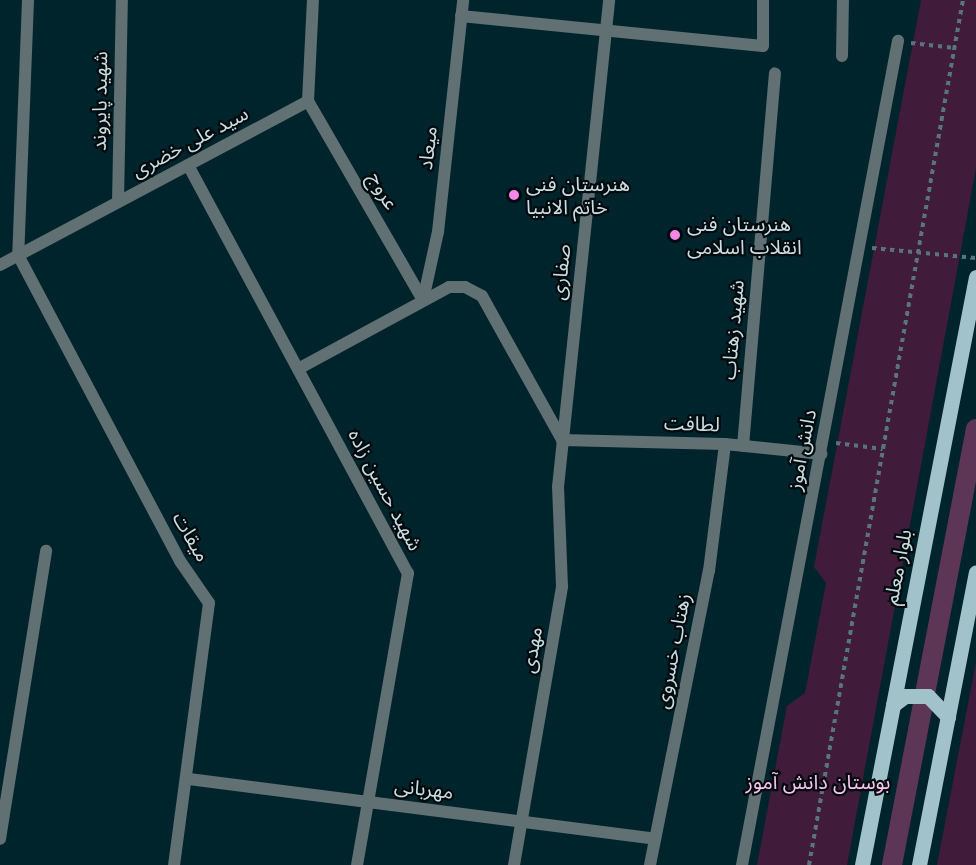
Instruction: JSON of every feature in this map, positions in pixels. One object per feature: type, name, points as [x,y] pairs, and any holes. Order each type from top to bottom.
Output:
[{"type":"main road","name":"بلوار معلم","points":[[862,865],[976,277]]},
{"type":"main road","points":[[919,865],[976,573]]},
{"type":"main road","points":[[893,705],[905,696],[928,696],[948,717]]},
{"type":"street","points":[[18,255],[28,0]]},
{"type":"street","name":"شهید پایروند","points":[[118,202],[122,0]]},
{"type":"street","points":[[309,101],[313,0]]},
{"type":"street","name":"میعاد","points":[[423,300],[438,232],[463,0]]},
{"type":"street","name":"صفاری","points":[[562,440],[609,0]]},
{"type":"street","points":[[461,16],[763,46],[763,0]]},
{"type":"street","points":[[843,0],[843,56]]},
{"type":"street","name":"دانش آموز","points":[[742,865],[898,41]]},
{"type":"street","name":"شهید زهتاب","points":[[743,446],[775,73]]},
{"type":"street","name":"سید علی خضری","points":[[0,265],[309,101]]},
{"type":"street","name":"عروج","points":[[309,101],[423,300]]},
{"type":"street","name":"شهید حسین زاده","points":[[188,165],[408,573],[357,865]]},
{"type":"street","name":"میقات","points":[[18,255],[180,561],[209,603],[189,779],[174,865]]},
{"type":"street","points":[[298,369],[449,287],[465,287],[482,296],[562,440]]},
{"type":"street","name":"لطافت","points":[[562,440],[822,448]]},
{"type":"street","name":"مهدی","points":[[514,865],[562,586],[558,486],[562,440]]},
{"type":"street","name":"زهتاب خسروی","points":[[651,865],[709,571],[725,444]]},
{"type":"street","points":[[0,839],[46,551]]},
{"type":"street","name":"مهربانی","points":[[189,779],[655,839]]},
{"type":"path","points":[[809,865],[963,0]]},
{"type":"path","points":[[898,41],[955,48]]},
{"type":"path","points":[[860,247],[976,258]]},
{"type":"path","points":[[822,448],[883,448]]},
{"type":"green space","name":"بوستان دانش آموز","points":[[921,0],[976,0],[976,168],[847,865],[757,865],[787,706],[805,693],[826,583],[814,567]]},
{"type":"green space","points":[[976,662],[976,865],[937,865]]},
{"type":"waterway","points":[[892,865],[976,429]]},
{"type":"place","name":"هنرستان فنی خاتم الانبیا","points":[[514,195]]},
{"type":"place","name":"هنرستان فنی انقلاب اسلامی","points":[[675,235]]}]
